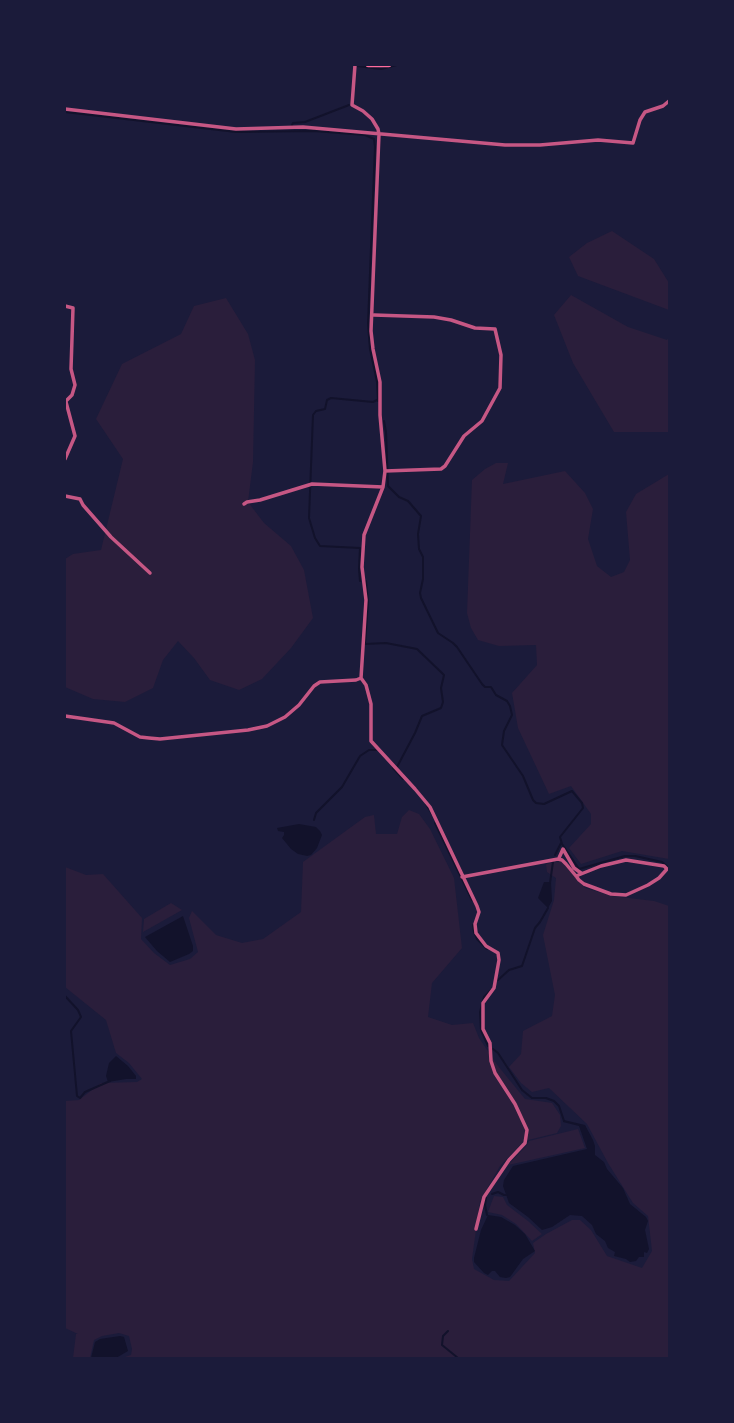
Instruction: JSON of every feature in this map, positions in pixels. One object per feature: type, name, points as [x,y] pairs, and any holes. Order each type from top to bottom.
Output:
[{"type":"main road","points":[[368,65],[389,65]]},
{"type":"street","points":[[355,65],[352,105],[372,119],[379,134],[372,341],[380,382],[380,415],[387,471],[364,535],[362,567],[366,600],[361,678],[366,685],[371,704],[371,741],[430,807],[479,912],[475,925],[476,933],[499,957],[494,988],[482,1008],[483,1029],[491,1048],[495,1073],[520,1113],[527,1137],[484,1197],[476,1229]]},
{"type":"street","points":[[65,109],[236,129],[303,127],[505,145],[540,145],[611,140],[633,143],[645,112],[669,101]]},
{"type":"street","points":[[65,306],[73,308],[71,369],[75,385],[66,402],[75,436],[65,460]]},
{"type":"street","points":[[373,315],[434,317],[475,328],[495,328],[501,349],[500,387],[482,421],[464,436],[444,466],[441,469],[387,471]]},
{"type":"street","points":[[244,504],[310,484],[383,487]]},
{"type":"street","points":[[65,496],[80,499],[111,537],[150,573]]},
{"type":"street","points":[[65,716],[114,723],[140,737],[160,739],[248,730],[267,726],[285,717],[320,682],[361,678]]},
{"type":"street","points":[[558,859],[563,849],[581,873]]},
{"type":"street","points":[[462,877],[558,859],[584,884],[611,894],[626,895],[648,885],[667,869],[664,866],[630,860],[601,866],[576,876]]},
{"type":"shaded area","points":[[612,231],[654,259],[669,283],[669,310],[578,276],[569,257],[587,243]]},
{"type":"shaded area","points":[[571,295],[628,327],[667,340],[669,337],[669,432],[614,432],[573,363],[554,315]]},
{"type":"shaded area","points":[[226,298],[248,334],[255,360],[253,462],[248,502],[264,523],[291,546],[304,570],[313,618],[291,648],[262,679],[239,690],[210,680],[178,641],[163,660],[153,688],[125,702],[93,699],[65,687],[65,559],[73,554],[101,550],[123,459],[96,419],[122,364],[181,334],[194,306]]},
{"type":"shaded area","points":[[496,463],[508,463],[503,484],[565,471],[585,493],[593,509],[588,539],[597,566],[611,577],[624,572],[630,560],[626,512],[636,494],[669,474],[669,859],[622,851],[581,864],[569,848],[591,824],[591,814],[571,786],[549,794],[518,728],[512,693],[537,665],[536,645],[499,646],[478,640],[471,628],[467,613],[472,480]]},
{"type":"shaded area","points":[[409,810],[419,814],[430,829],[454,878],[462,948],[432,983],[428,1017],[452,1025],[473,1023],[479,1038],[498,1066],[525,1099],[552,1103],[560,1115],[561,1126],[557,1133],[524,1141],[500,1166],[480,1201],[472,1259],[474,1269],[494,1280],[509,1281],[535,1253],[533,1243],[572,1220],[580,1220],[591,1230],[607,1256],[642,1268],[652,1251],[648,1216],[633,1203],[587,1124],[549,1088],[532,1092],[509,1067],[521,1054],[523,1031],[552,1016],[555,995],[543,935],[554,900],[556,878],[547,872],[546,864],[561,861],[585,888],[612,896],[654,901],[669,906],[669,1358],[122,1358],[131,1355],[132,1349],[129,1336],[119,1333],[94,1340],[90,1358],[73,1358],[78,1334],[65,1328],[65,1101],[79,1100],[101,1083],[137,1082],[142,1079],[129,1063],[116,1053],[106,1020],[65,987],[65,867],[86,875],[103,874],[142,918],[141,939],[170,965],[190,959],[198,952],[189,918],[192,911],[216,935],[242,943],[263,939],[301,912],[303,862],[365,817],[374,815],[376,834],[397,834],[402,817]]},
{"type":"shaded area","points":[[299,824],[316,827],[322,835],[311,855],[298,854],[291,849],[282,838],[284,832],[278,831],[277,828]]},
{"type":"shaded area","points":[[544,882],[551,882],[552,901],[548,908],[538,898]]},
{"type":"shaded area","points":[[171,903],[182,910],[143,932],[144,919]]},
{"type":"shaded area","points":[[183,916],[193,951],[170,962],[145,937]]},
{"type":"shaded area","points":[[116,1056],[128,1066],[136,1079],[108,1082],[106,1076],[109,1063]]},
{"type":"shaded area","points":[[564,1120],[585,1125],[595,1146],[595,1155],[604,1162],[623,1188],[630,1204],[646,1217],[648,1221],[645,1230],[649,1249],[647,1253],[644,1252],[644,1257],[630,1262],[614,1256],[615,1252],[608,1248],[582,1216],[570,1215],[542,1230],[509,1203],[503,1186],[513,1166],[587,1149],[579,1126],[563,1122]]},
{"type":"shaded area","points":[[578,1129],[585,1148],[508,1165],[529,1141]]},
{"type":"shaded area","points":[[494,1196],[503,1197],[507,1205],[542,1234],[532,1241],[516,1224],[502,1215],[488,1212]]},
{"type":"shaded area","points":[[488,1215],[501,1217],[515,1225],[525,1234],[535,1251],[523,1259],[510,1277],[500,1277],[495,1271],[488,1275],[474,1262],[481,1230]]},
{"type":"shaded area","points":[[124,1337],[128,1351],[116,1358],[91,1358],[95,1342]]},
{"type":"waterway","points":[[357,66],[381,69],[397,65]]},
{"type":"waterway","points":[[292,125],[349,105]]},
{"type":"waterway","points":[[65,112],[236,132],[314,131],[365,135],[374,139],[368,324],[378,401]]},
{"type":"waterway","points":[[360,581],[360,548],[320,546],[309,518],[313,415],[316,411],[325,409],[327,400],[331,398],[373,402],[377,400]]},
{"type":"waterway","points":[[384,421],[388,486],[399,497],[408,501],[421,516],[418,534],[419,549],[423,557],[421,598],[438,633],[457,647],[482,684],[491,687],[496,695],[510,706],[512,715],[504,731],[502,745],[523,776],[533,800],[544,804],[572,791],[582,803],[583,808],[560,837],[579,869],[625,856],[662,862],[669,868]]},
{"type":"waterway","points":[[366,581],[368,602],[365,644],[386,643],[417,649],[444,675],[441,708],[422,716],[397,767]]},
{"type":"waterway","points":[[314,820],[316,813],[342,787],[360,756],[369,750],[378,750]]},
{"type":"waterway","points":[[393,768],[403,779]]},
{"type":"waterway","points":[[426,804],[432,814]]},
{"type":"waterway","points":[[435,823],[472,900]]},
{"type":"waterway","points":[[555,855],[561,843]]},
{"type":"waterway","points":[[550,883],[553,862]]},
{"type":"waterway","points":[[498,980],[509,970],[522,966],[535,928],[548,908]]},
{"type":"waterway","points":[[473,925],[477,939],[487,949]]},
{"type":"waterway","points":[[488,1046],[481,1030],[480,1012],[484,997],[491,990]]},
{"type":"waterway","points":[[65,996],[81,1017],[71,1031],[77,1096],[80,1098],[85,1092],[110,1081]]},
{"type":"waterway","points":[[493,1049],[522,1090],[532,1098],[554,1101],[559,1106],[564,1121]]},
{"type":"waterway","points":[[492,1194],[498,1192],[507,1195]]},
{"type":"waterway","points":[[486,1198],[487,1215]]},
{"type":"waterway","points":[[448,1331],[443,1336],[442,1345],[458,1358]]}]
